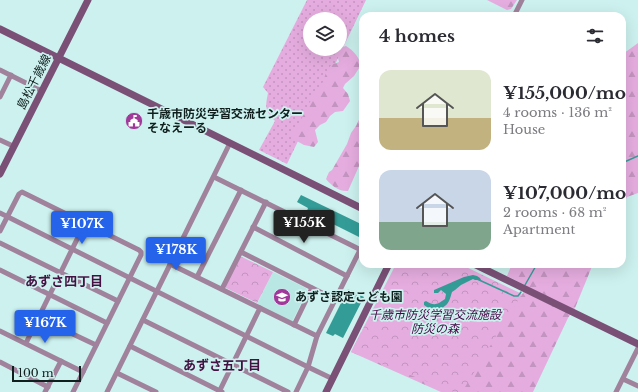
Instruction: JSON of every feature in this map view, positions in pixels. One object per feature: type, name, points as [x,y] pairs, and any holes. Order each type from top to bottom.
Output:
[{"type":"street","name":"島松千歳線","points":[[0,174],[88,0]]},
{"type":"street","points":[[516,12],[522,0]]},
{"type":"street","points":[[0,29],[359,207]]},
{"type":"street","points":[[0,70],[42,91]]},
{"type":"street","points":[[0,97],[11,75]]},
{"type":"street","points":[[0,140],[14,146]]},
{"type":"street","points":[[107,392],[230,143]]},
{"type":"street","points":[[214,177],[359,248]]},
{"type":"street","points":[[197,277],[241,190]]},
{"type":"street","points":[[0,231],[18,194],[22,192],[140,251],[141,255],[73,392]]},
{"type":"street","points":[[222,289],[266,202]]},
{"type":"street","points":[[0,213],[333,379]]},
{"type":"street","points":[[26,343],[40,318],[85,223]]},
{"type":"street","points":[[253,227],[348,276]]},
{"type":"street","points":[[0,242],[118,301]]},
{"type":"street","points":[[241,252],[336,300]]},
{"type":"street","points":[[296,392],[308,367],[317,336],[359,256]]},
{"type":"street","points":[[170,264],[317,336]]},
{"type":"street","points":[[326,392],[387,268]]},
{"type":"street","points":[[482,268],[638,344]]},
{"type":"street","points":[[0,270],[107,323]]},
{"type":"street","points":[[294,325],[312,288]]},
{"type":"street","points":[[130,346],[220,392],[232,364],[260,308]]},
{"type":"street","points":[[40,318],[96,346]]},
{"type":"street","points":[[143,320],[288,392]]},
{"type":"street","points":[[0,331],[83,372]]},
{"type":"street","points":[[616,392],[638,348]]},
{"type":"street","points":[[45,392],[61,361]]},
{"type":"street","points":[[0,362],[48,386]]},
{"type":"street","points":[[117,373],[156,392]]},
{"type":"street","points":[[623,379],[638,386]]},
{"type":"shaded area","name":"あずさ認定こども園","points":[[273,272],[306,288],[307,291],[292,322],[257,304]]},
{"type":"green space","points":[[307,0],[366,0],[347,39],[347,12],[303,12],[303,56],[339,56],[287,164],[259,150],[275,121],[269,114],[266,102],[268,93],[263,87]]},
{"type":"green space","points":[[487,0],[517,0],[511,9],[507,10]]},
{"type":"green space","points":[[638,43],[638,193],[626,199],[626,51]]},
{"type":"green space","points":[[347,47],[359,59],[359,68],[343,88],[348,94],[350,101],[343,111],[335,112],[326,122],[315,130],[318,142],[314,147],[304,145],[293,139],[293,131],[315,94],[321,87],[326,73],[331,65],[339,62],[338,56],[347,56]]},
{"type":"green space","points":[[359,120],[359,166],[348,191],[345,191],[333,186],[326,179]]},
{"type":"green space","points":[[239,257],[242,257],[273,272],[257,303],[226,288]]},
{"type":"green space","name":"千歳市防災学習交流施設 防災の森","points":[[394,268],[468,268],[522,294],[462,392],[454,392],[351,352]]},
{"type":"green space","points":[[510,268],[591,268],[575,308],[568,318],[533,392],[441,392],[351,352],[361,332],[363,333],[521,296],[527,286],[507,276]]},
{"type":"water","points":[[301,195],[359,223],[359,237],[307,211],[308,208],[297,202]]},
{"type":"water","points":[[473,275],[477,276],[481,280],[473,279],[461,285],[452,292],[449,301],[444,307],[434,309],[424,305],[424,302],[426,301],[436,304],[445,299],[446,294],[441,290],[438,293],[434,293],[434,290],[464,277]]},
{"type":"water","points":[[348,289],[364,297],[343,338],[335,334],[333,336],[326,333]]},
{"type":"waterway","points":[[626,161],[638,156]]},
{"type":"waterway","points":[[525,285],[535,268]]},
{"type":"waterway","points":[[477,279],[514,296],[518,296],[521,292]]},
{"type":"place","name":"千歳市防災学習交流センター そなえーる","points":[[134,121]]},
{"type":"place","name":"あずさ認定こども園","points":[[282,297]]},
{"type":"district","name":"あずさ四丁目","points":[[64,281]]},
{"type":"district","name":"あずさ五丁目","points":[[222,365]]}]
